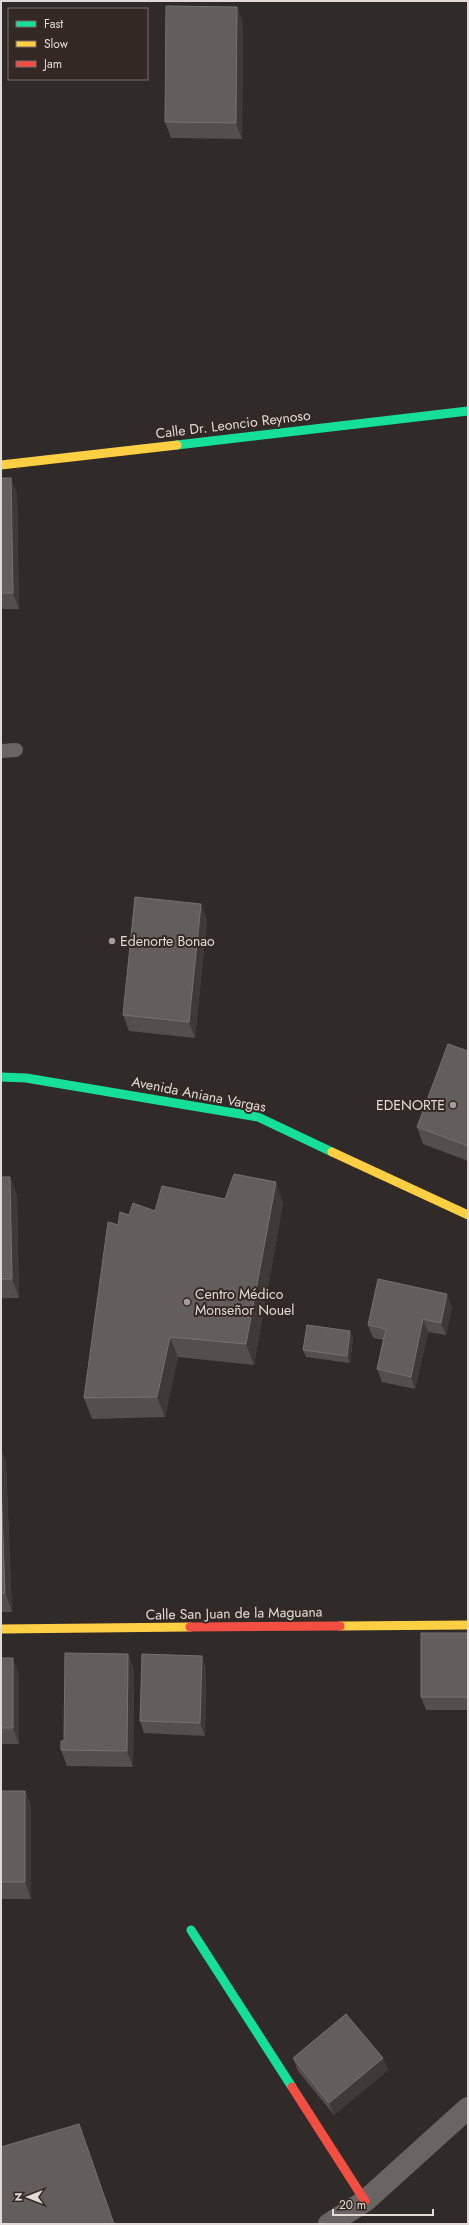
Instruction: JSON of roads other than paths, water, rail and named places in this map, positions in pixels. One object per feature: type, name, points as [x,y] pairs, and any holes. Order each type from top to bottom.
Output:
[{"type":"street","name":"Calle Dr. Leoncio Reynoso","points":[[1,465],[468,411]]},
{"type":"street","name":"Avenida Aniana Vargas","points":[[1,1077],[26,1078],[258,1117],[468,1214]]},
{"type":"street","name":"Calle San Juan de la Maguana","points":[[1,1629],[468,1624]]},
{"type":"street","points":[[191,1930],[364,2201]]},
{"type":"street","points":[[329,2224],[364,2201],[468,2108]]},
{"type":"lane","points":[[1,751],[16,750]]},
{"type":"place","name":"Edenorte Bonao","points":[[112,941]]},
{"type":"place","name":"EDENORTE","points":[[453,1105]]},
{"type":"place","name":"Centro Médico Monseñor Nouel","points":[[187,1302]]}]
